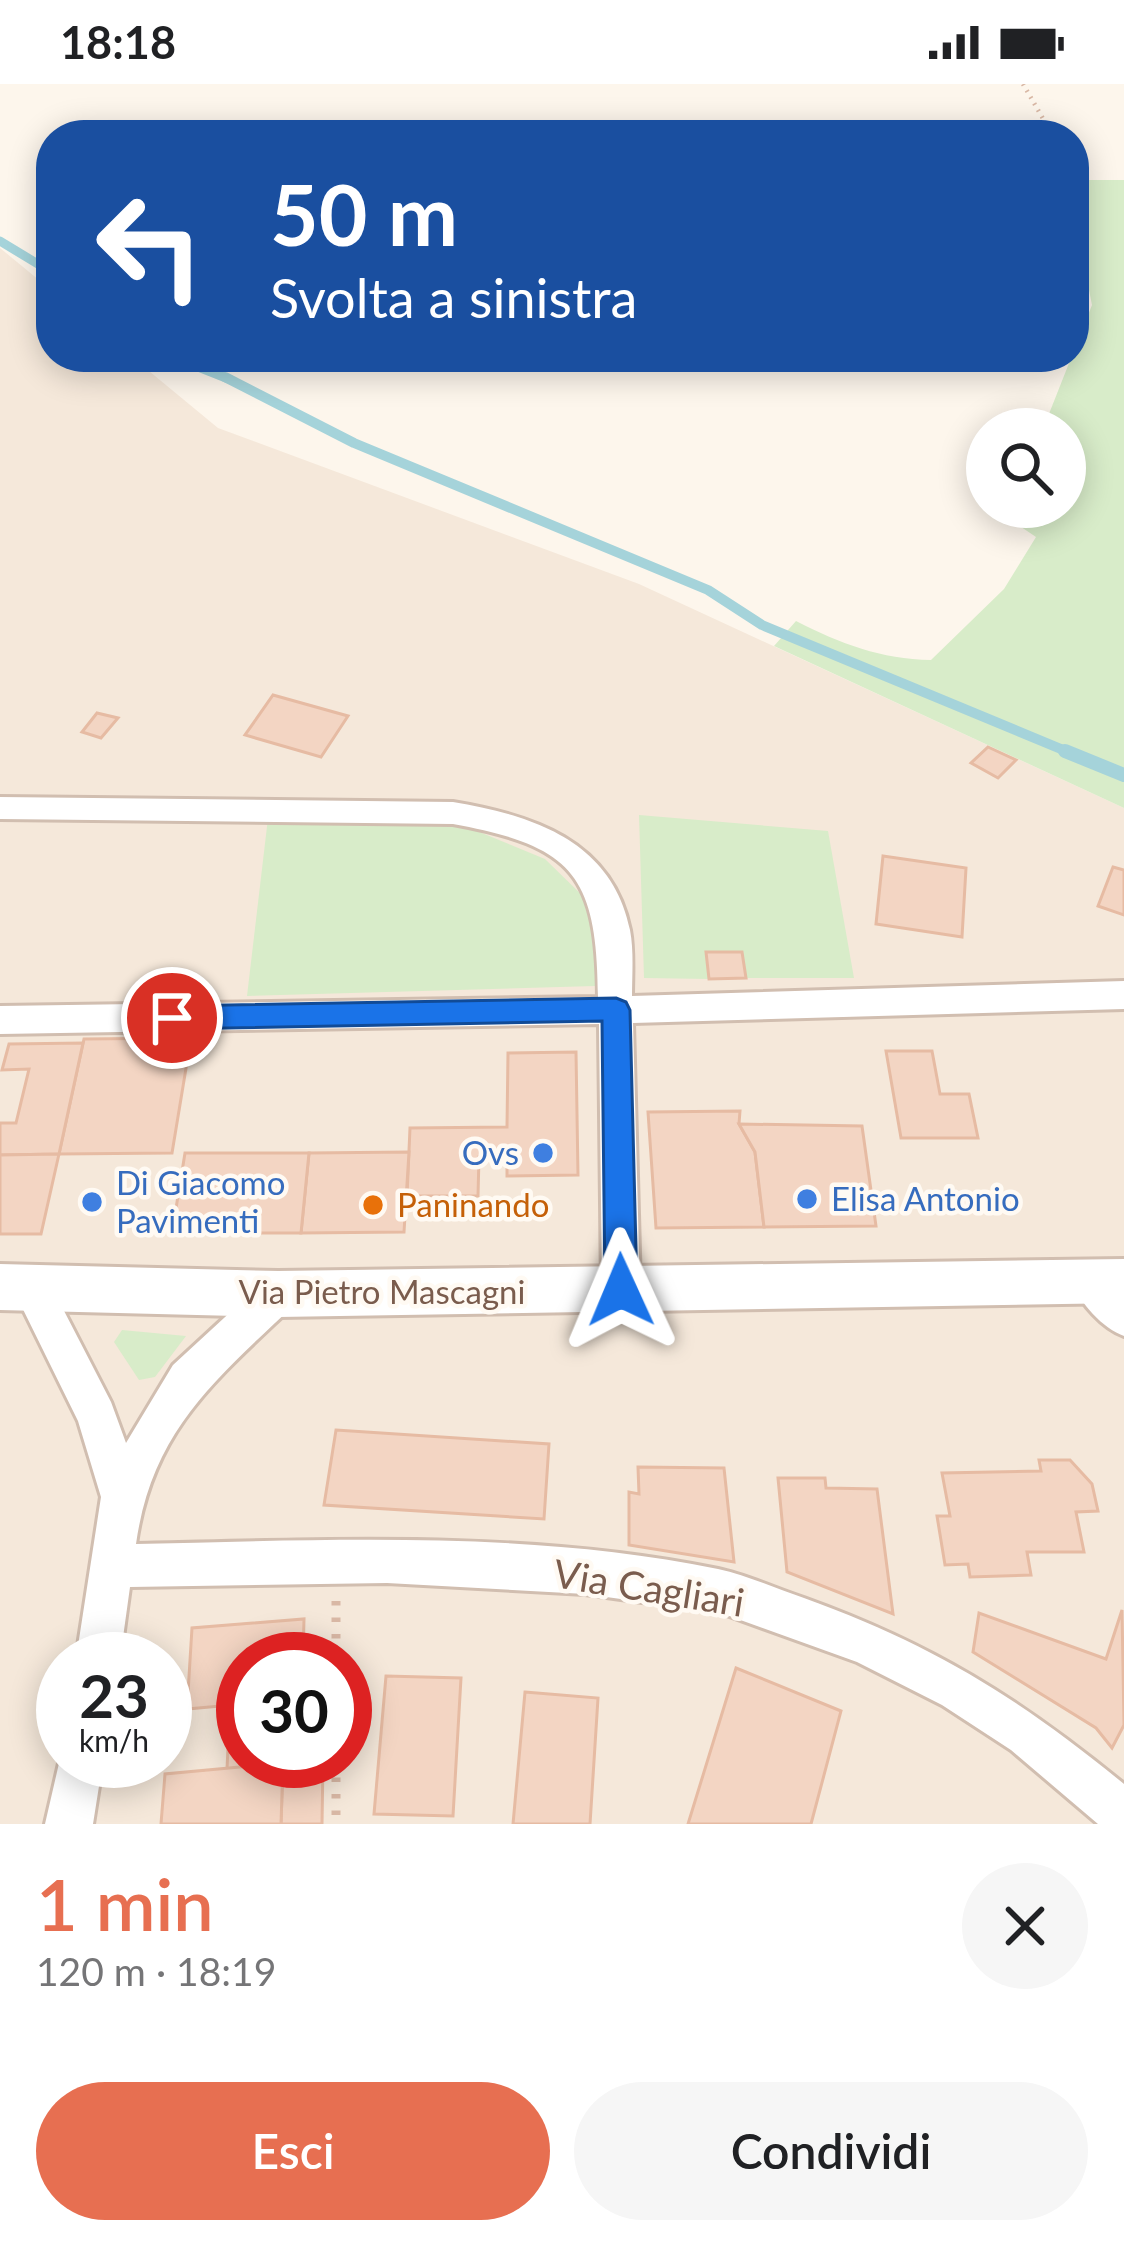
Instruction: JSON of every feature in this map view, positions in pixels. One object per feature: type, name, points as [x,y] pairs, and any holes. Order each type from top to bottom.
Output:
[{"type":"street","points":[[0,808],[453,813],[505,821],[546,839],[584,865],[605,894],[614,931],[621,1290]]},
{"type":"street","points":[[0,1020],[616,1010],[1124,995]]},
{"type":"street","points":[[1107,1281],[1124,1318]]},
{"type":"street","name":"Via Pietro Mascagni","points":[[15,1287],[278,1294],[1107,1281]]},
{"type":"street","points":[[15,1287],[97,1416],[122,1497]]},
{"type":"street","points":[[103,1632],[122,1497],[152,1433],[188,1379],[278,1294]]},
{"type":"street","name":"Via Cagliari","points":[[114,1566],[336,1562],[585,1573],[721,1591],[867,1643],[958,1689],[1028,1734],[1124,1815]]},
{"type":"street","points":[[70,1824],[76,1788]]},
{"type":"path","points":[[1023,84],[1044,120]]},
{"type":"path","points":[[336,1562],[336,1632]]},
{"type":"path","points":[[336,1788],[336,1824]]},
{"type":"shaded area","points":[[0,248],[36,278],[36,372],[150,372],[218,428],[639,584],[1124,808],[1124,1824],[0,1824]]},
{"type":"green space","points":[[1089,180],[1124,180],[1124,808],[774,646],[796,621],[862,649],[931,660],[1004,589],[1036,537],[1023,528],[1086,528],[1086,408],[1051,408],[1066,372],[1089,372]]},
{"type":"green space","points":[[639,815],[828,831],[854,978],[746,978],[741,952],[706,953],[709,979],[644,978]]},
{"type":"green space","points":[[268,818],[460,824],[545,859],[586,899],[599,936],[595,986],[247,996]]},
{"type":"green space","points":[[122,1330],[186,1336],[155,1377],[139,1380],[114,1342]]},
{"type":"building","points":[[273,695],[348,716],[321,757],[245,735]]},
{"type":"building","points":[[97,713],[118,718],[101,738],[82,732]]},
{"type":"building","points":[[988,747],[1016,760],[998,778],[971,763]]},
{"type":"building","points":[[883,856],[966,868],[962,937],[876,924]]},
{"type":"building","points":[[1113,867],[1124,870],[1124,915],[1098,906]]},
{"type":"building","points":[[706,952],[742,952],[746,978],[709,979]]},
{"type":"building","points":[[191,1038],[172,1153],[59,1154],[84,1039]]},
{"type":"building","points":[[83,1043],[59,1154],[0,1155],[0,1123],[16,1123],[29,1069],[2,1070],[9,1044]]},
{"type":"building","points":[[886,1051],[932,1051],[940,1094],[969,1094],[978,1138],[901,1138]]},
{"type":"building","points":[[576,1052],[578,1175],[507,1176],[507,1156],[479,1157],[478,1196],[407,1196],[410,1128],[507,1127],[508,1053]]},
{"type":"building","points":[[740,1111],[739,1124],[755,1152],[764,1227],[656,1228],[648,1112]]},
{"type":"building","points":[[739,1124],[862,1126],[876,1226],[764,1227],[755,1152]]},
{"type":"building","points":[[409,1152],[404,1232],[301,1233],[309,1153]]},
{"type":"building","points":[[185,1153],[309,1153],[301,1233],[172,1233]]},
{"type":"building","points":[[59,1154],[41,1234],[0,1234],[0,1155]]},
{"type":"building","points":[[336,1430],[549,1444],[544,1519],[324,1505]]},
{"type":"building","points":[[1039,1460],[1070,1460],[1092,1484],[1098,1511],[1076,1512],[1084,1552],[1027,1552],[1031,1575],[970,1577],[968,1564],[945,1565],[937,1516],[950,1516],[942,1473],[1041,1471]]},
{"type":"building","points":[[638,1467],[724,1468],[734,1562],[629,1545],[629,1492],[639,1494]]},
{"type":"building","points":[[778,1478],[825,1478],[826,1488],[877,1489],[893,1614],[787,1572]]},
{"type":"building","points":[[1122,1610],[1124,1725],[1112,1748],[1096,1728],[973,1652],[979,1613],[1106,1659]]},
{"type":"building","points":[[304,1619],[304,1632],[216,1632],[216,1706],[192,1709],[192,1628]]},
{"type":"building","points":[[736,1668],[841,1711],[811,1824],[688,1824]]},
{"type":"building","points":[[386,1676],[461,1678],[453,1816],[374,1814]]},
{"type":"building","points":[[525,1692],[598,1698],[590,1824],[513,1824]]},
{"type":"building","points":[[216,1769],[216,1788],[282,1788],[281,1824],[161,1824],[164,1788],[192,1788],[192,1771]]},
{"type":"building","points":[[282,1788],[323,1788],[322,1824],[281,1824]]},
{"type":"waterway","points":[[0,241],[36,263]]},
{"type":"waterway","points":[[211,372],[230,380]]},
{"type":"waterway","points":[[225,377],[230,380]]},
{"type":"waterway","points":[[230,380],[354,443],[708,590],[762,625],[1073,754]]},
{"type":"waterway","points":[[1065,751],[1124,775]]},
{"type":"place","name":"Ovs","points":[[543,1153]]},
{"type":"place","name":"Elisa Antonio","points":[[807,1199]]},
{"type":"place","name":"Di Giacomo Pavimenti","points":[[92,1202]]},
{"type":"place","name":"Paninando","points":[[373,1205]]},
{"type":"route","points":[[172,1018],[616,1010],[621,1290]]}]
